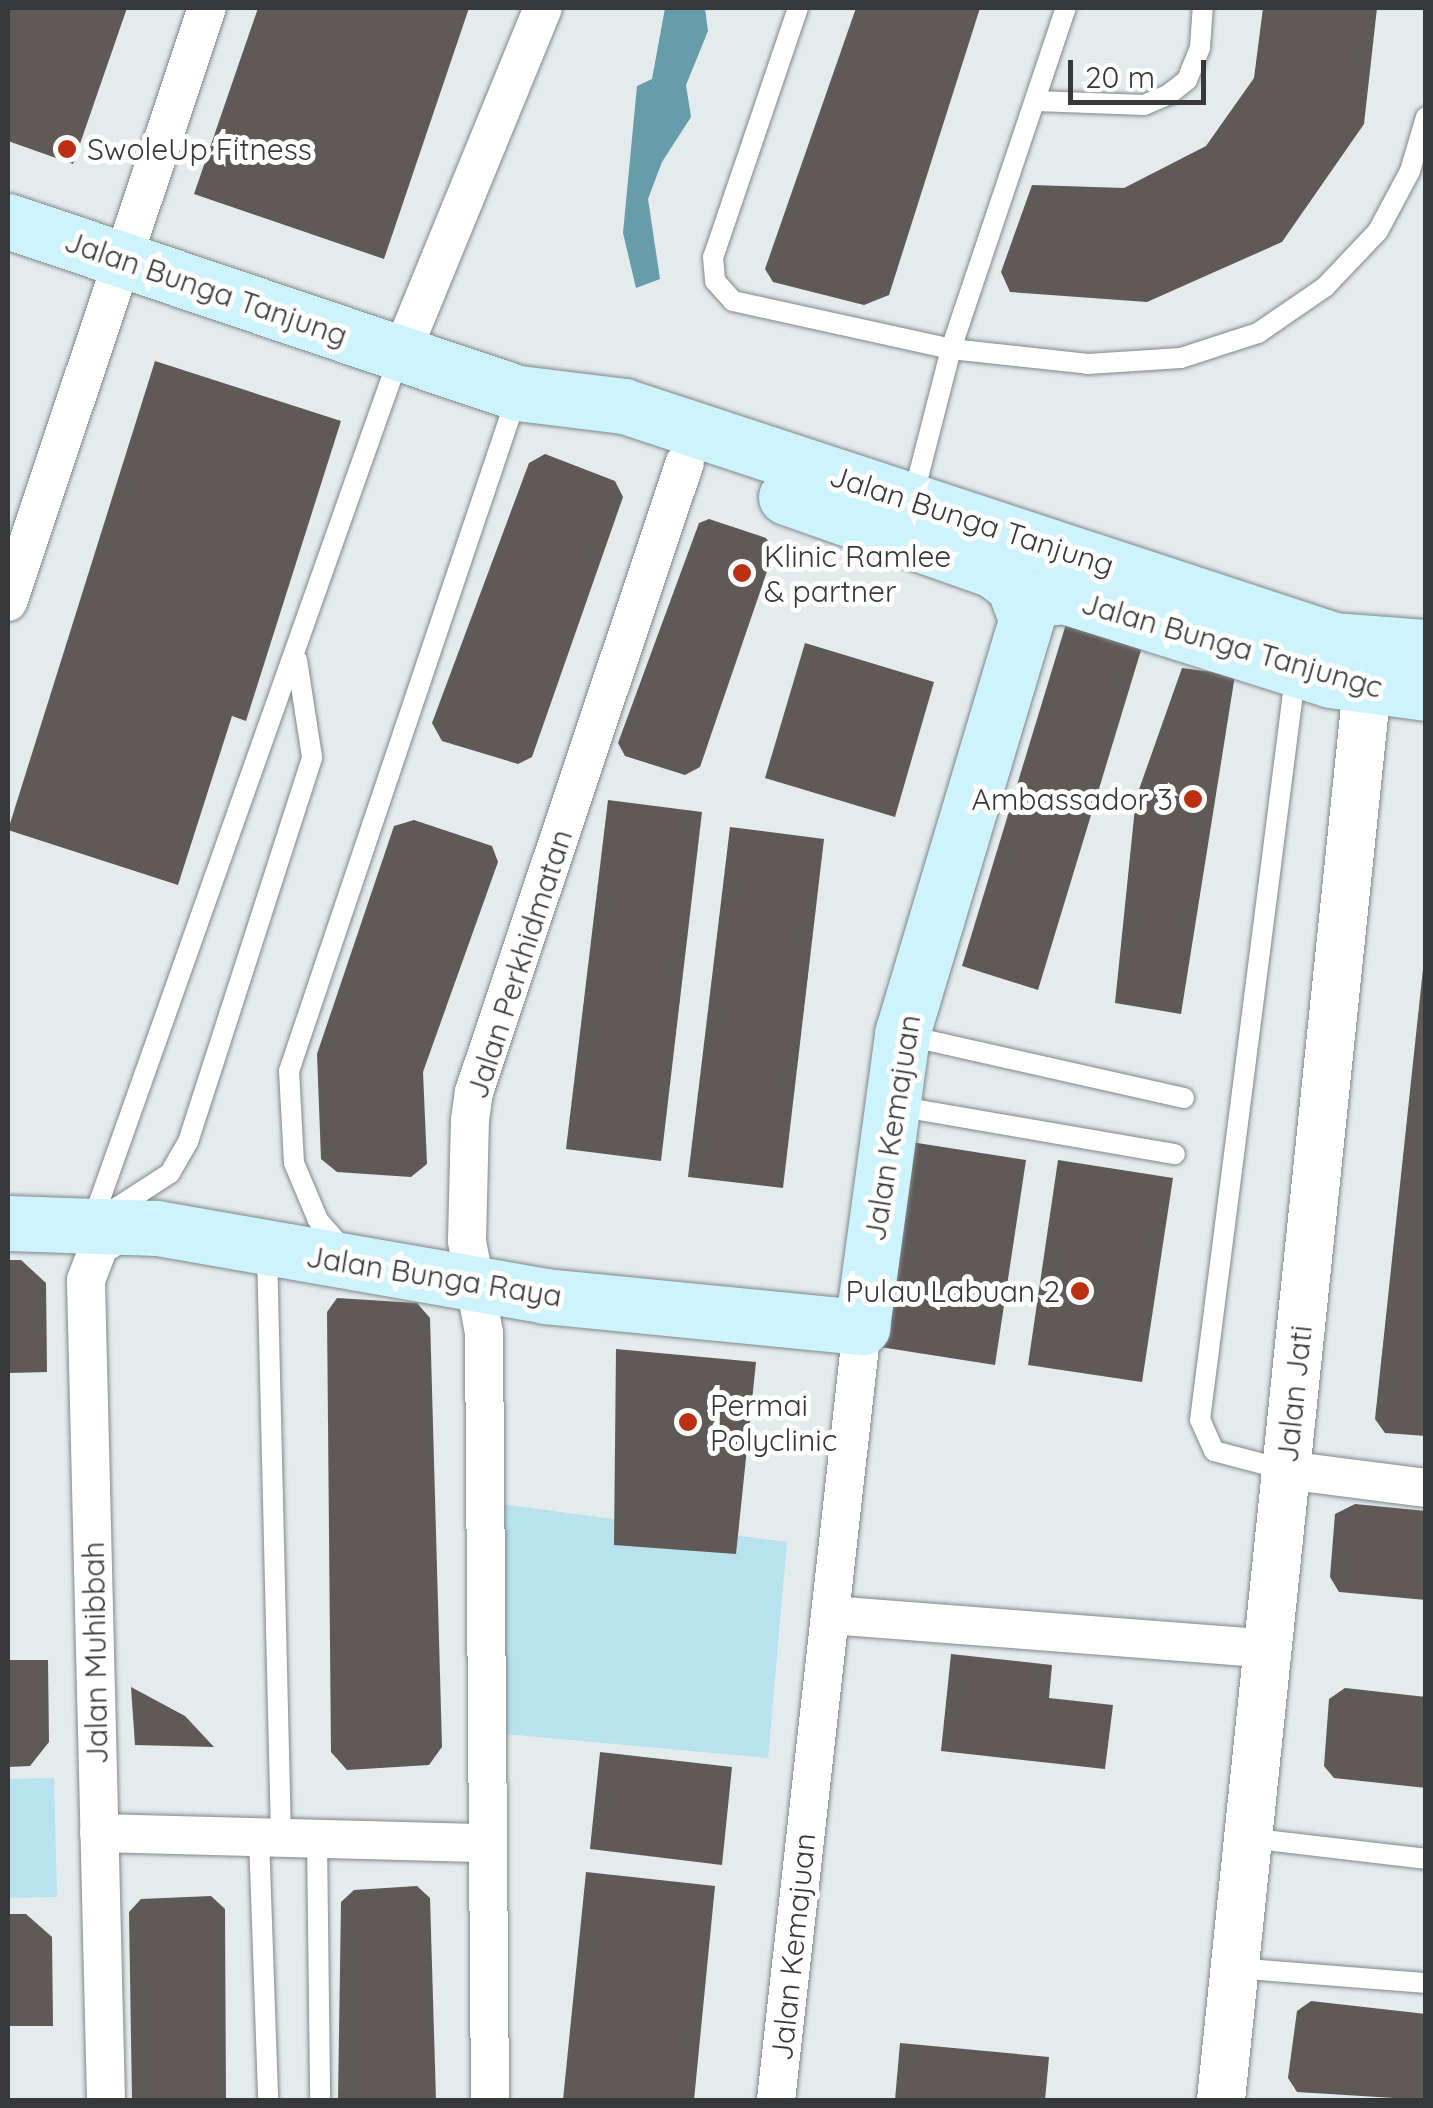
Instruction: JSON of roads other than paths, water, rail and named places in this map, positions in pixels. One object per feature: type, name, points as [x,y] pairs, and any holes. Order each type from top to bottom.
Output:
[{"type":"main road","name":"Jalan Bunga Tanjung","points":[[8,221],[518,393],[685,462],[994,570],[1032,608]]},
{"type":"main road","name":"Jalan Bunga Tanjung","points":[[518,393],[624,406],[1334,640],[1426,647]]},
{"type":"main road","name":"Jalan Bunga Tanjungc","points":[[1032,608],[1064,596],[1296,669],[1367,686],[1426,692]]},
{"type":"main road","name":"Jalan Kemajuan","points":[[862,1327],[889,1104],[902,1034],[1032,608]]},
{"type":"main road","name":"Jalan Bunga Raya","points":[[8,1223],[111,1225],[476,1285],[862,1327]]},
{"type":"street","points":[[8,602],[207,8]]},
{"type":"street","points":[[400,354],[544,8]]},
{"type":"street","name":"Jalan Perkhidmatan","points":[[490,2100],[484,1332],[466,1221],[474,1092],[685,462]]},
{"type":"street","name":"Jalan Jati","points":[[1221,2100],[1367,686]]},
{"type":"street","name":"Jalan Muhibbah","points":[[106,2100],[86,1280],[111,1225]]},
{"type":"street","name":"Jalan Kemajuan","points":[[776,2100],[862,1327]]},
{"type":"street","points":[[1286,1470],[1426,1488]]},
{"type":"street","points":[[830,1615],[1268,1650]]},
{"type":"street","points":[[99,1834],[488,1843]]},
{"type":"lane","points":[[798,8],[712,257],[715,281],[733,300],[952,349],[1088,364],[1181,358],[1258,333],[1326,287],[1378,231],[1410,171],[1426,117]]},
{"type":"lane","points":[[912,500],[952,349],[1066,8]]},
{"type":"lane","points":[[1036,101],[1144,105],[1168,95],[1187,80],[1200,47],[1202,8]]},
{"type":"lane","points":[[111,1225],[400,354]]},
{"type":"lane","points":[[360,1264],[337,1244],[305,1195],[294,1163],[289,1071],[518,393]]},
{"type":"lane","points":[[111,1225],[170,1173],[188,1142],[312,757],[296,659]]},
{"type":"lane","points":[[1286,1470],[1214,1451],[1200,1420],[1296,669]]},
{"type":"lane","points":[[902,1034],[1184,1098]]},
{"type":"lane","points":[[889,1104],[1175,1154]]},
{"type":"lane","points":[[267,1248],[286,1838],[320,2100]]},
{"type":"lane","points":[[268,2100],[286,1838]]},
{"type":"lane","points":[[1248,1838],[1426,1859]]},
{"type":"lane","points":[[1235,1968],[1426,1983]]},
{"type":"place","name":"SwoleUp Fitness","points":[[67,149]]},
{"type":"place","name":"Klinic Ramlee & partner","points":[[742,573]]},
{"type":"place","name":"Ambassador 3","points":[[1193,799]]},
{"type":"place","name":"Pulau Labuan 2","points":[[1080,1291]]},
{"type":"place","name":"Permai Polyclinic","points":[[688,1422]]}]
